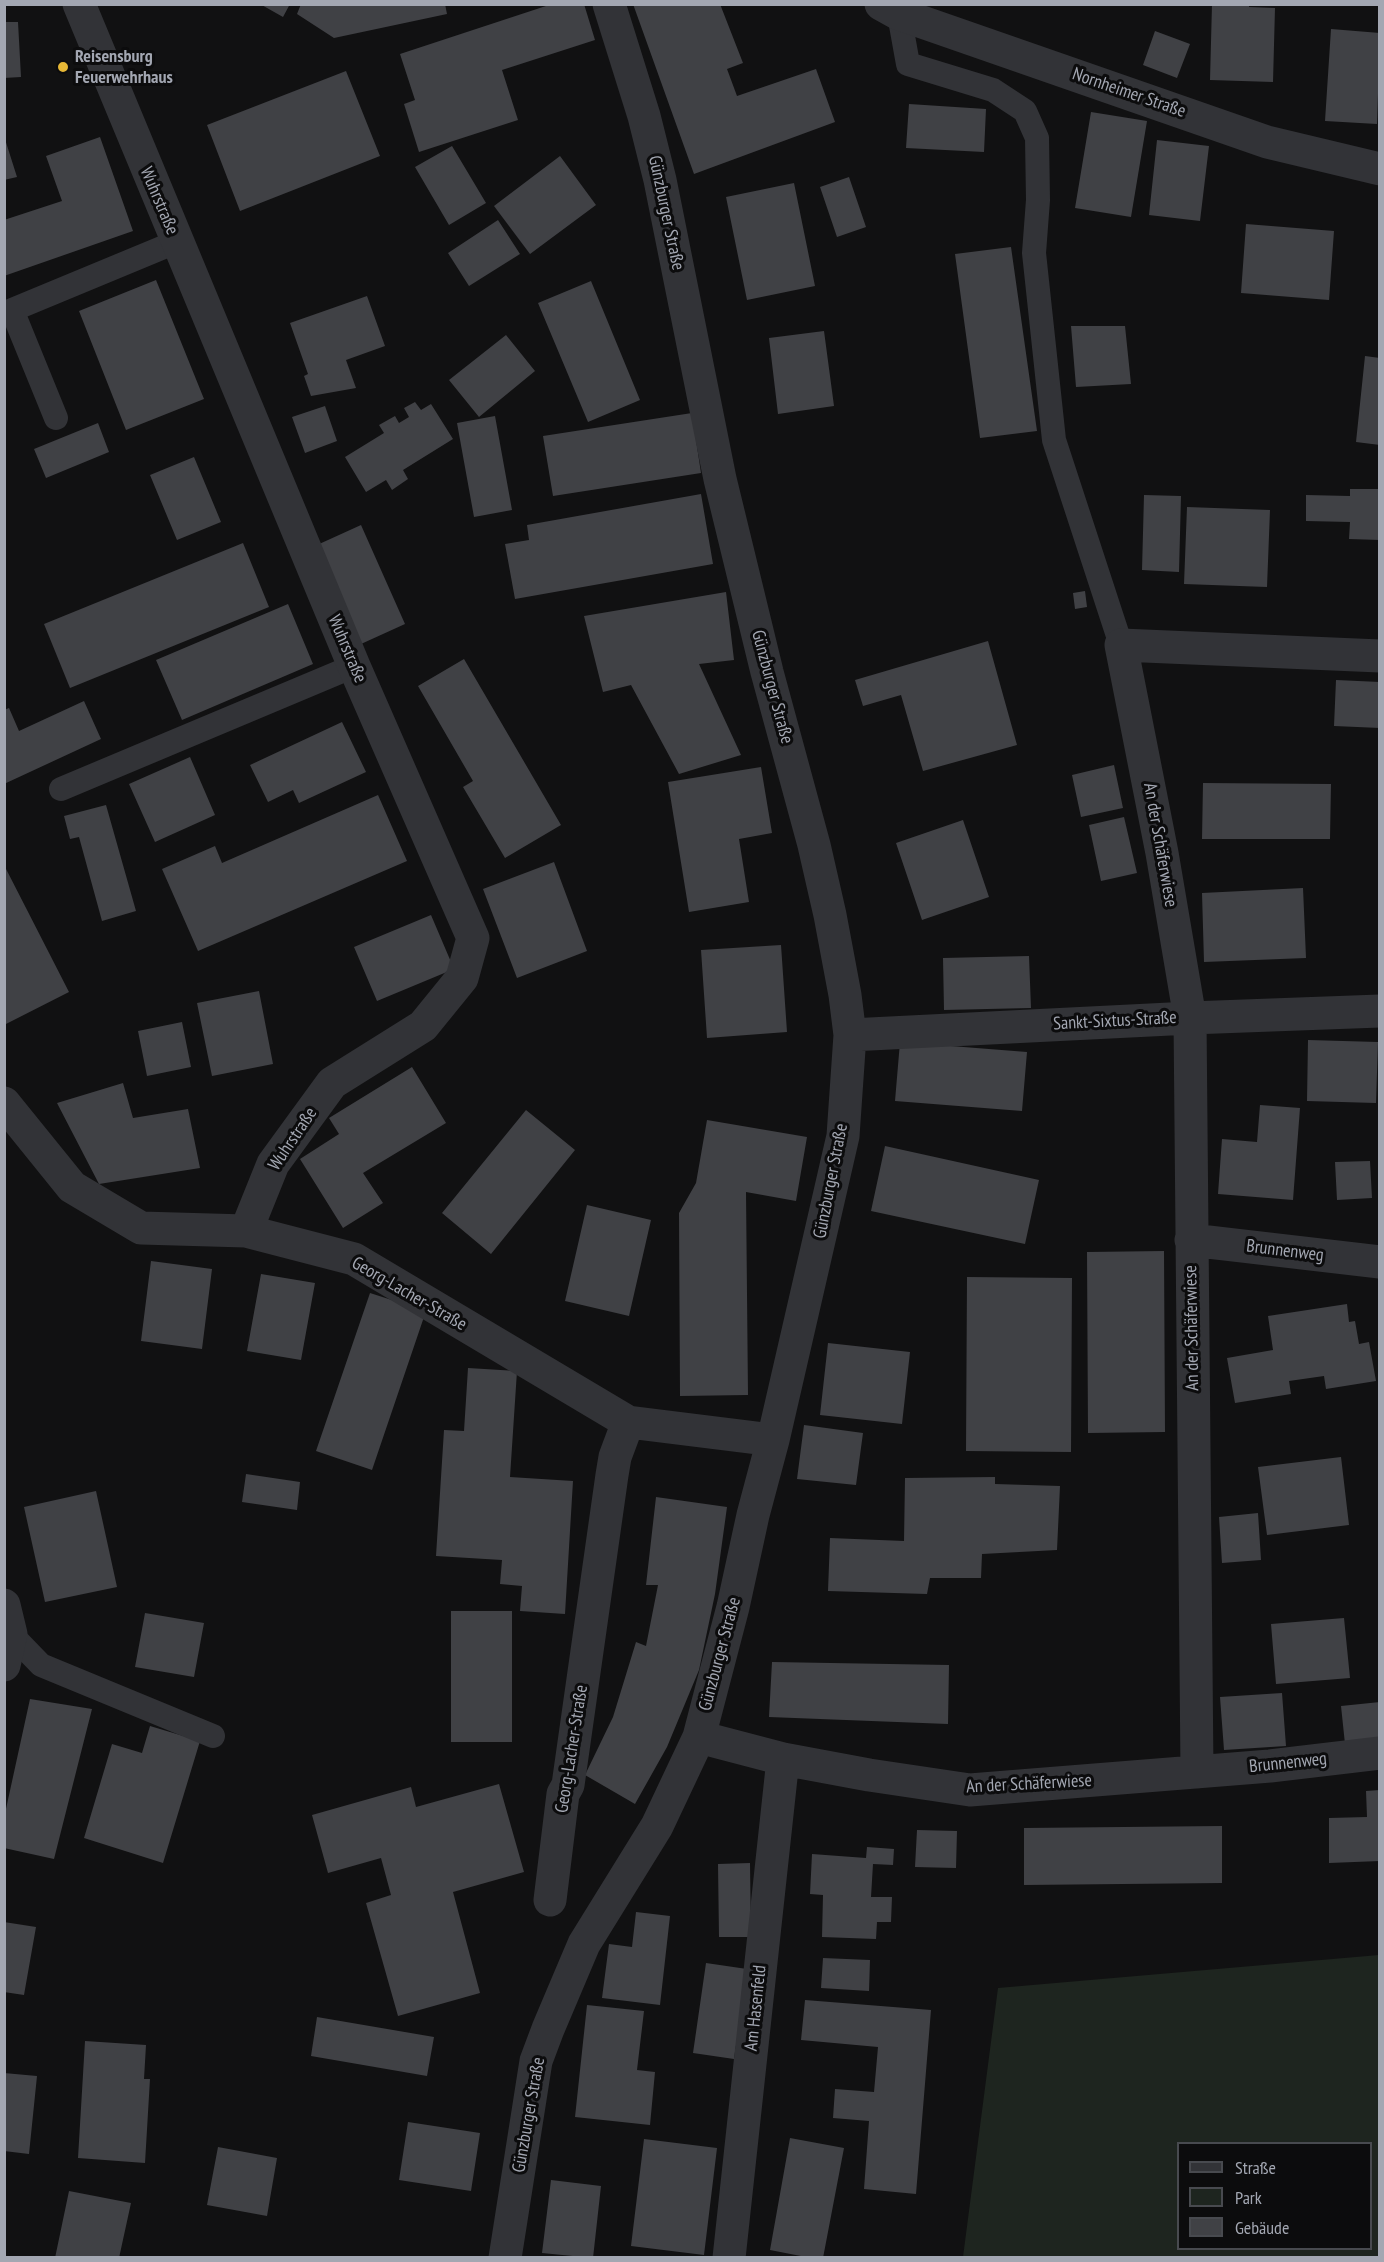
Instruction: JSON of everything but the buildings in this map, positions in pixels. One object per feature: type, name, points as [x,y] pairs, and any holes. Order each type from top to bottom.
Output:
[{"type":"street","name":"Wuhrstraße","points":[[79,4],[354,666],[473,938],[462,978],[423,1026],[332,1083],[273,1164],[246,1231]]},
{"type":"street","name":"Günzburger Straße","points":[[506,2258],[536,2061],[584,1944],[657,1826],[699,1737],[733,1607],[843,1136],[850,1035],[830,915],[720,479],[660,180],[641,106],[609,4]]},
{"type":"street","name":"Nornheimer Straße","points":[[890,9],[1267,142],[1380,169]]},
{"type":"street","points":[[1121,645],[1380,656]]},
{"type":"street","name":"An der Schäferwiese","points":[[699,1737],[783,1759],[970,1790],[1197,1772],[1190,1017],[1162,853],[1121,645]]},
{"type":"street","name":"Sankt-Sixtus-Straße","points":[[850,1035],[1190,1017],[1380,1011]]},
{"type":"street","name":"Georg-Lacher-Straße","points":[[7,1110],[72,1187],[141,1228],[246,1231],[354,1259],[628,1422],[773,1440]]},
{"type":"street","name":"Brunnenweg","points":[[1191,1240],[1380,1262]]},
{"type":"street","name":"Georg-Lacher-Straße","points":[[550,1900],[563,1794],[568,1785],[612,1475],[615,1457],[628,1422]]},
{"type":"street","name":"Brunnenweg","points":[[1197,1772],[1380,1753]]},
{"type":"street","name":"Am Hasenfeld","points":[[729,2258],[783,1759]]},
{"type":"lane","points":[[890,9],[908,64],[993,90],[1024,111],[1037,138],[1038,200],[1034,253],[1054,440],[1121,645]]},
{"type":"lane","points":[[56,418],[12,310],[176,242]]},
{"type":"lane","points":[[62,789],[354,666]]},
{"type":"lane","points":[[7,1635],[41,1665],[213,1736]]},
{"type":"green space","points":[[1379,1955],[1379,2257],[963,2257],[998,1988]]},
{"type":"place","name":"Reisensburg Feuerwehrhaus","points":[[63,67]]}]
